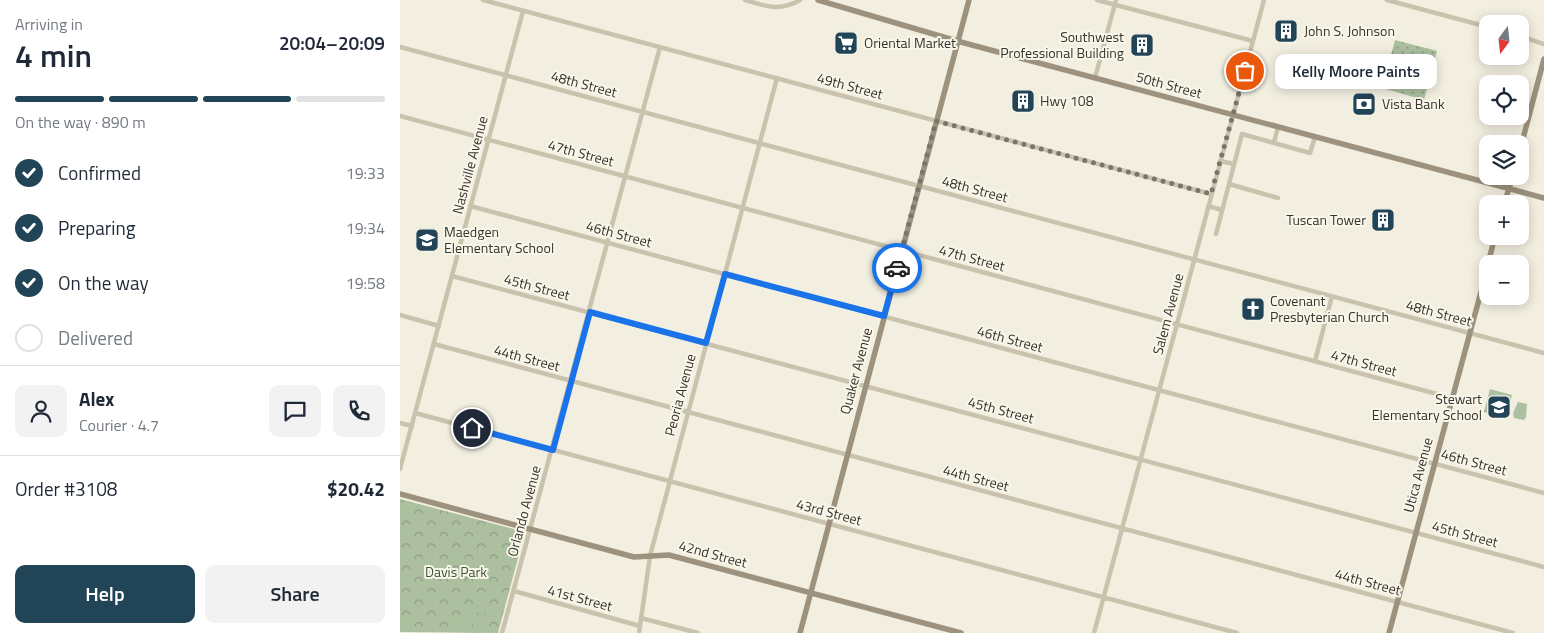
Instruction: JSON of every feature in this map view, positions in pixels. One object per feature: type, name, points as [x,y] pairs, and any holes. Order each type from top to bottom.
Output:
[{"type":"main road","name":"50th Street","points":[[818,0],[957,41],[1544,198]]},
{"type":"main road","name":"Quaker Avenue","points":[[800,633],[969,0]]},
{"type":"main road","points":[[1524,135],[1544,59]]},
{"type":"main road","points":[[1506,195],[1509,185]]},
{"type":"main road","name":"Utica Avenue","points":[[1389,633],[1479,297]]},
{"type":"main road","name":"42nd Street","points":[[400,494],[634,556],[668,555],[961,633]]},
{"type":"street","name":"49th Street","points":[[483,0],[1211,194]]},
{"type":"street","points":[[745,0],[777,8],[791,5],[800,0]]},
{"type":"street","points":[[1097,0],[1115,2],[1253,41]]},
{"type":"street","name":"Salem Avenue","points":[[1094,633],[1264,0]]},
{"type":"street","points":[[1387,0],[1479,25]]},
{"type":"street","points":[[1095,78],[1115,2]]},
{"type":"street","name":"Nashville Avenue","points":[[400,470],[523,11]]},
{"type":"street","points":[[1529,39],[1544,44]]},
{"type":"street","name":"48th Street","points":[[400,47],[1544,353]]},
{"type":"street","name":"Orlando Avenue","points":[[502,633],[553,450],[660,47]]},
{"type":"street","name":"Peoria Avenue","points":[[639,633],[650,556],[777,78]]},
{"type":"street","name":"47th Street","points":[[400,116],[1452,398]]},
{"type":"street","points":[[1274,142],[1278,127]]},
{"type":"street","points":[[1216,234],[1242,134],[1310,152],[1315,137]]},
{"type":"street","points":[[1220,161],[1234,164]]},
{"type":"street","points":[[1229,184],[1278,198]]},
{"type":"street","name":"46th Street","points":[[470,206],[1544,493]]},
{"type":"street","points":[[1208,206],[1222,210]]},
{"type":"street","name":"45th Street","points":[[452,276],[1544,567]]},
{"type":"street","points":[[1315,361],[1332,296]]},
{"type":"street","points":[[400,315],[438,326]]},
{"type":"street","name":"44th Street","points":[[434,344],[1514,633]]},
{"type":"street","name":"43rd Street","points":[[415,413],[1237,633]]},
{"type":"street","points":[[400,423],[412,426]]},
{"type":"street","name":"41st Street","points":[[514,591],[640,626]]},
{"type":"street","points":[[641,618],[698,633]]},
{"type":"green space","points":[[1395,40],[1437,51],[1424,100],[1382,88]]},
{"type":"green space","points":[[1490,389],[1512,395],[1506,418],[1484,412]]},
{"type":"green space","points":[[1518,402],[1527,404],[1524,420],[1514,418],[1513,413]]},
{"type":"green space","name":"Davis Park","points":[[400,499],[525,532],[498,633],[400,632]]},
{"type":"green space","points":[[475,604],[482,606],[485,615],[468,610],[470,606]]},
{"type":"green space","points":[[466,616],[474,618],[470,633],[462,632]]},
{"type":"green space","points":[[476,618],[484,620],[480,633],[472,633]]},
{"type":"way so far","points":[[897,268],[936,121],[1211,194],[1245,71]]},
{"type":"place","name":"John S. Johnson","points":[[1286,31]]},
{"type":"place","name":"Oriental Market","points":[[846,43]]},
{"type":"place","name":"Southwest Professional Building","points":[[1142,45]]},
{"type":"place","name":"Kelly Moore Paints","points":[[1245,71]]},
{"type":"place","name":"Hwy 108","points":[[1023,101]]},
{"type":"place","name":"Vista Bank","points":[[1364,104]]},
{"type":"place","name":"Tuscan Tower","points":[[1383,220]]},
{"type":"place","name":"Maedgen Elementary School","points":[[427,240]]},
{"type":"place","name":"Covenant Presbyterian Church","points":[[1253,309]]},
{"type":"place","name":"Stewart Elementary School","points":[[1499,407]]},
{"type":"route","points":[[472,428],[553,450],[590,312],[706,343],[725,274],[884,316],[897,268]]}]
